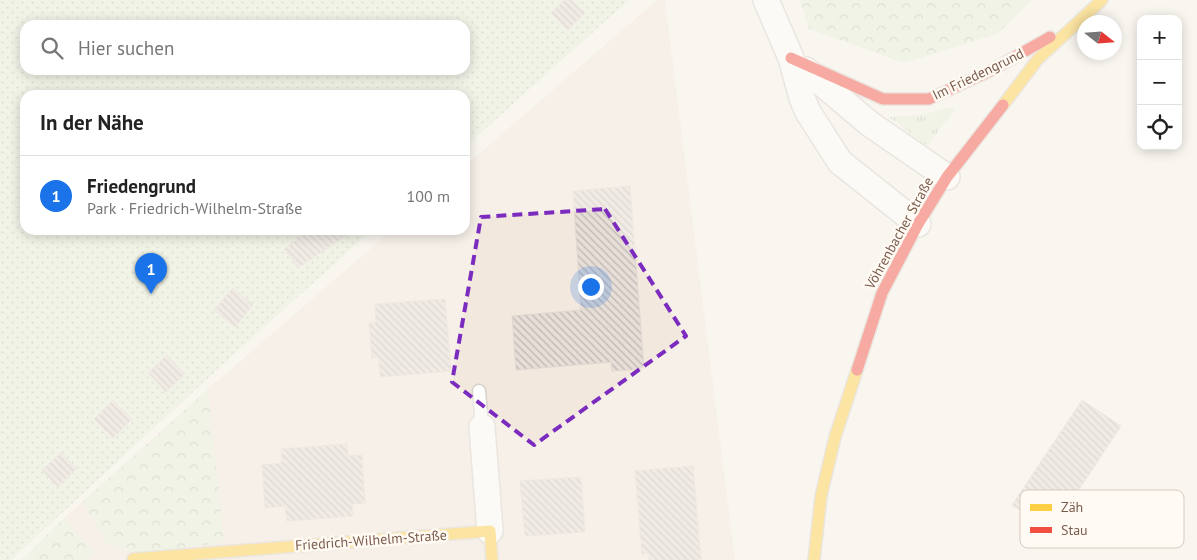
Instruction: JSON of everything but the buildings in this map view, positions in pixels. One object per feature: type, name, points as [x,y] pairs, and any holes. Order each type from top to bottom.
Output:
[{"type":"street","points":[[766,0],[791,58],[802,98],[808,112],[840,162],[918,224]]},
{"type":"street","name":"Vöhrenbacher Straße","points":[[1086,15],[1102,0]]},
{"type":"street","name":"Im Friedengrund","points":[[791,58],[883,99],[929,98],[990,71],[1077,23]]},
{"type":"street","name":"Vöhrenbacher Straße","points":[[814,560],[821,496],[835,437],[882,293],[918,224],[947,177],[1038,59],[1077,23]]},
{"type":"street","points":[[791,58],[870,124],[947,177]]},
{"type":"street","points":[[482,427],[492,560]]},
{"type":"street","name":"Friedrich-Wilhelm-Straße","points":[[133,559],[490,532]]},
{"type":"lane","points":[[479,391],[482,427]]},
{"type":"highlighted area","points":[[605,209],[686,336],[534,445],[452,382],[481,217]]},
{"type":"shaded area","points":[[657,0],[665,0],[735,560],[22,560],[64,518],[208,389],[386,235],[470,235],[470,162]]},
{"type":"green space","points":[[0,0],[629,0],[470,143],[470,90],[20,90],[20,235],[366,235],[11,560],[0,560]]},
{"type":"green space","points":[[800,0],[1032,0],[997,34],[904,63],[809,29]]},
{"type":"green space","points":[[949,107],[955,109],[927,146],[889,117],[919,115]]},
{"type":"green space","points":[[208,389],[224,542],[139,554],[106,543],[83,502]]},
{"type":"green space","points":[[64,518],[93,552],[86,560],[22,560]]},
{"type":"traffic: slow","points":[[1003,105],[1038,59],[1102,0]]},
{"type":"traffic: slow","points":[[814,560],[821,496],[835,437],[857,370]]},
{"type":"traffic: slow","points":[[133,559],[490,531],[492,560]]},
{"type":"traffic: jam","points":[[791,58],[883,99],[929,99],[990,71],[1050,37]]},
{"type":"traffic: jam","points":[[857,370],[882,293],[918,224],[947,177],[1003,105]]},
{"type":"place","name":"Friedengrund","points":[[151,294]]}]
